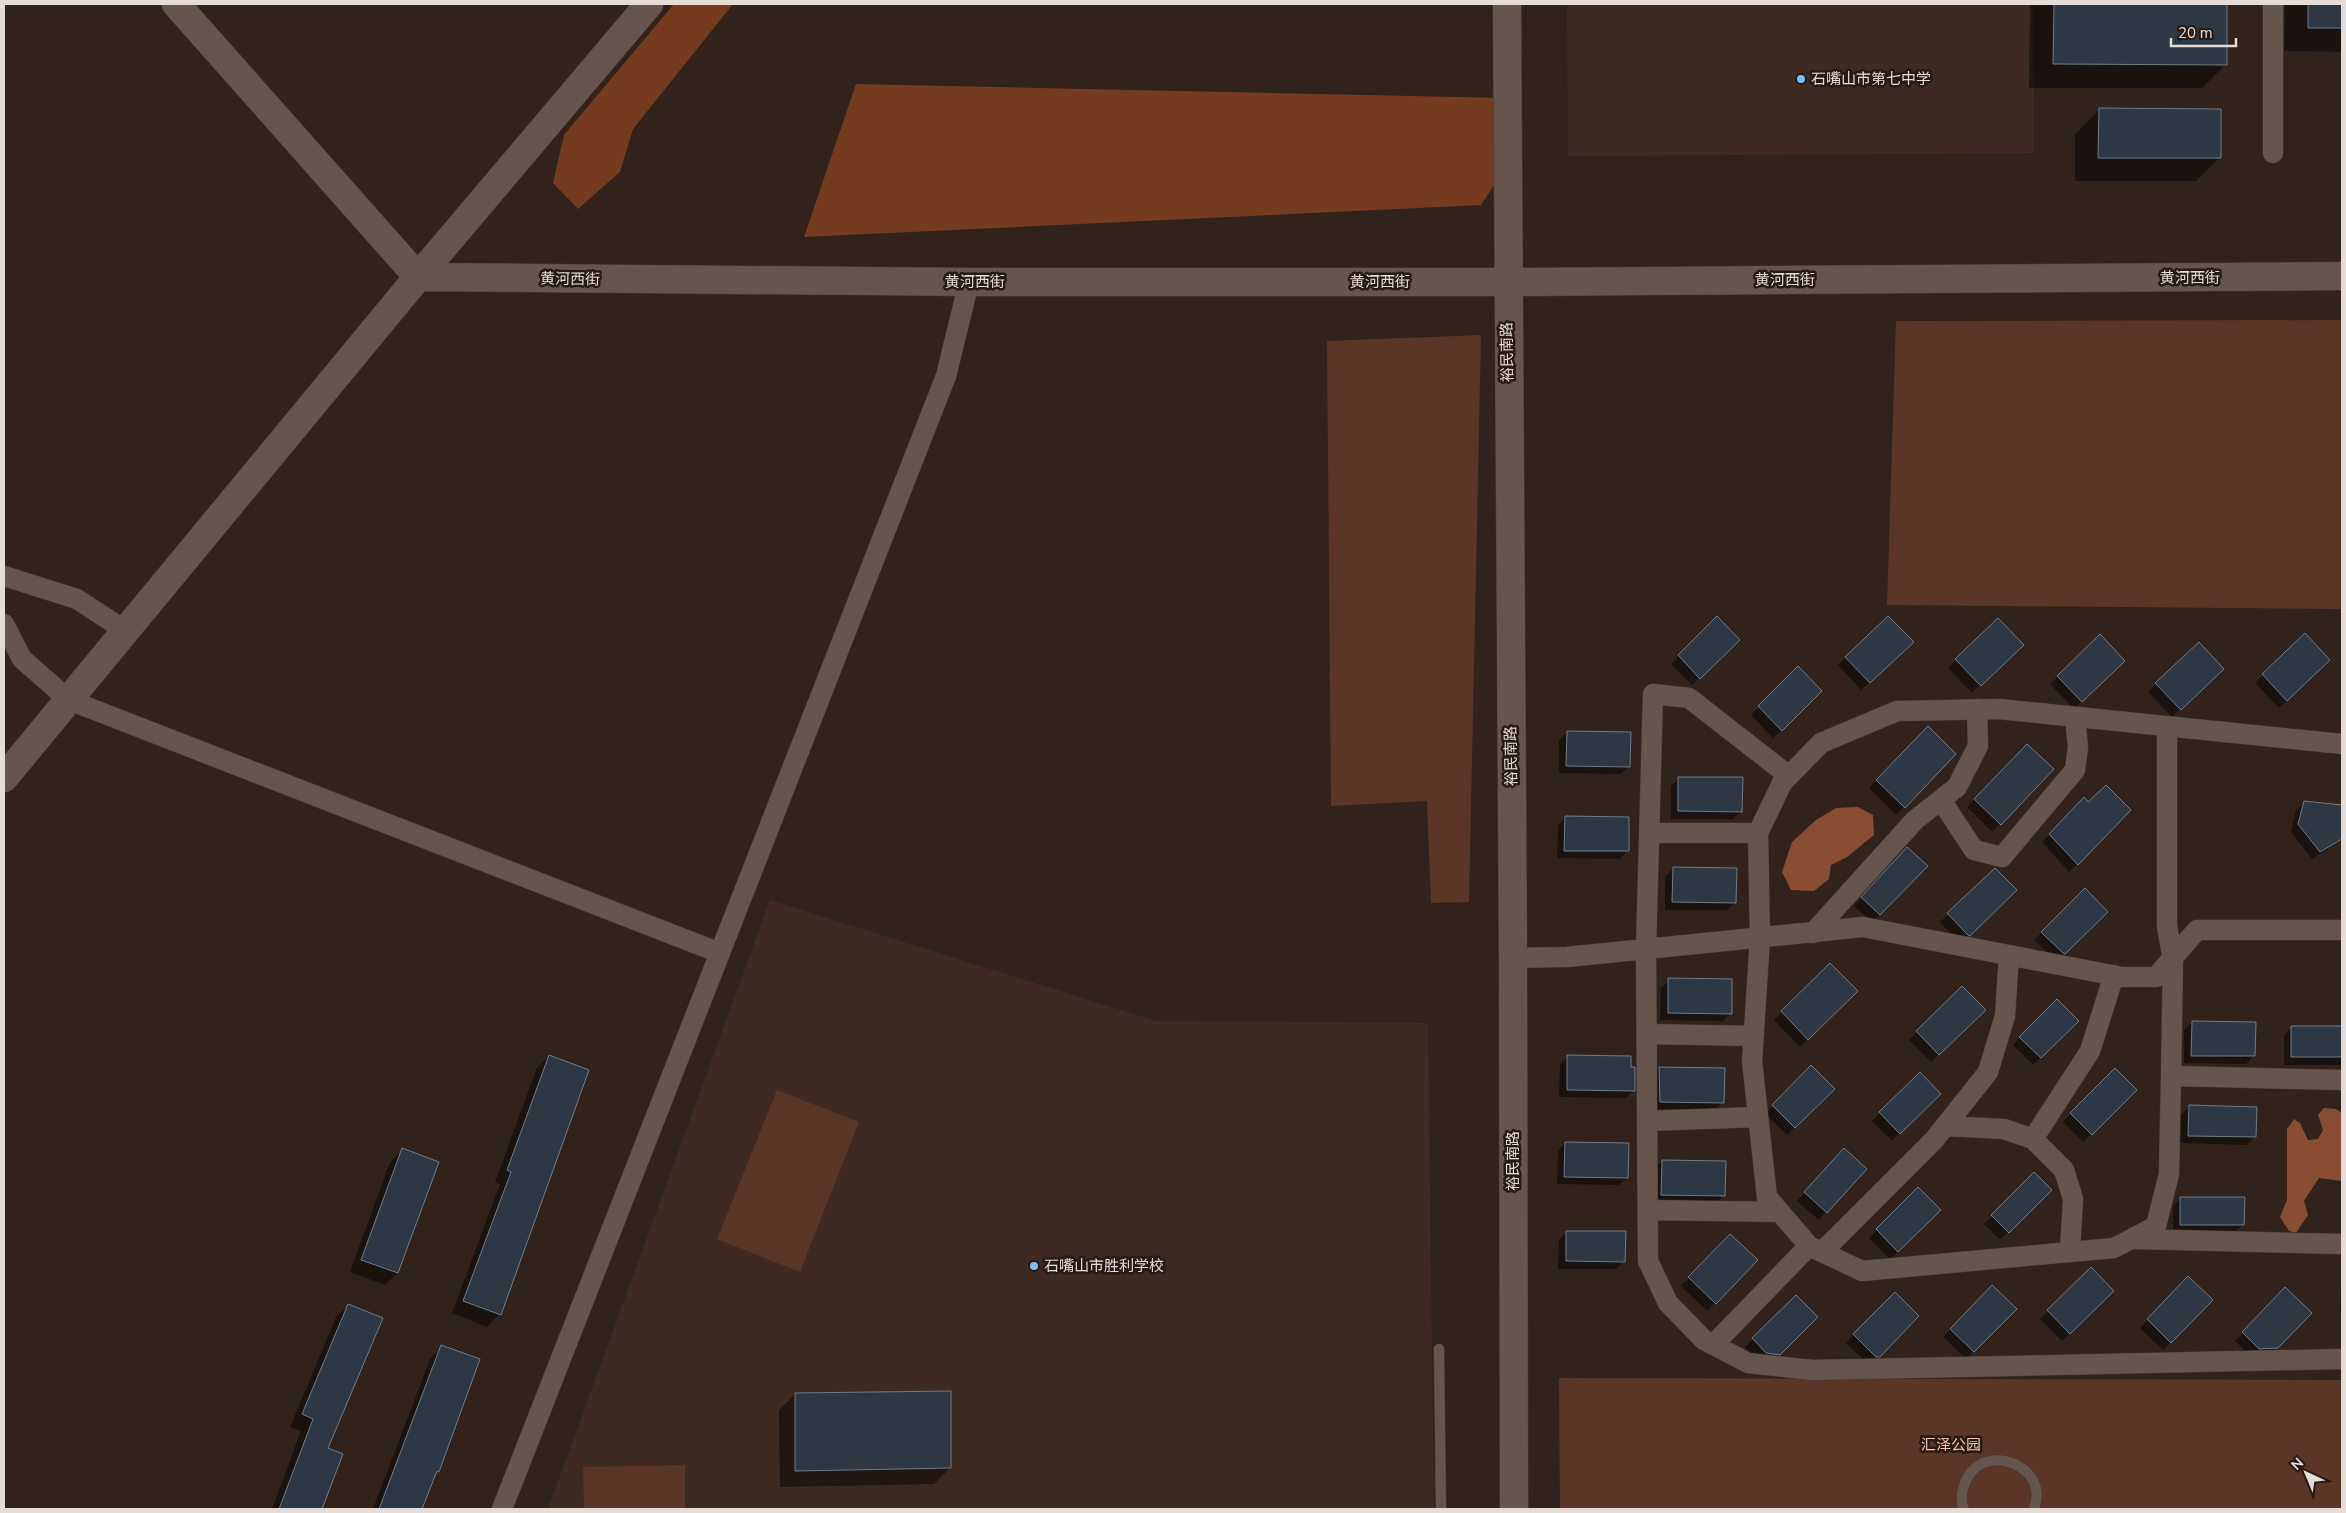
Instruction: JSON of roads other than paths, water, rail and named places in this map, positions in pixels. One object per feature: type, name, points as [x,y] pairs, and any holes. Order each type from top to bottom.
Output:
[{"type":"street","points":[[176,4],[418,277]]},
{"type":"street","points":[[4,778],[418,277],[649,4]]},
{"type":"street","name":"裕民南路","points":[[1506,4],[1513,958],[1514,1509]]},
{"type":"street","points":[[2273,4],[2274,153]]},
{"type":"street","name":"黄河西街","points":[[418,277],[969,282],[1507,282],[2342,276]]},
{"type":"street","points":[[502,1509],[946,376],[969,282]]},
{"type":"street","points":[[4,576],[76,599],[126,631]]},
{"type":"street","points":[[4,624],[22,659],[69,700],[720,953]]},
{"type":"street","points":[[1789,776],[1689,698],[1653,694],[1646,949],[1648,1261],[1668,1303],[1704,1340],[1748,1363],[1812,1370],[2342,1359]]},
{"type":"street","points":[[2167,728],[2167,926],[2173,960],[2169,1174],[2156,1226],[2114,1248],[1862,1271],[1816,1249],[1767,1197],[1752,1061],[1760,938],[1758,834],[1782,784],[1821,743],[1897,711],[1999,709],[2167,728],[2342,744]]},
{"type":"street","points":[[1813,933],[1915,820],[1957,787],[1978,746],[1977,710]]},
{"type":"street","points":[[1941,800],[1974,850],[2002,857],[2075,770],[2078,747],[2075,717]]},
{"type":"street","points":[[1650,833],[1758,834]]},
{"type":"street","points":[[1513,958],[1567,957],[1863,927],[2114,976],[2156,978],[2197,930],[2342,930]]},
{"type":"street","points":[[1713,1345],[1934,1140],[1988,1072],[2005,1016],[2009,955]]},
{"type":"street","points":[[2032,1139],[2090,1050],[2114,976]]},
{"type":"street","points":[[1647,1034],[1754,1036]]},
{"type":"street","points":[[2171,1076],[2342,1080]]},
{"type":"street","points":[[1647,1121],[1758,1117]]},
{"type":"street","points":[[1945,1126],[2004,1129],[2032,1139],[2064,1170],[2073,1199],[2070,1252]]},
{"type":"street","points":[[1648,1210],[1780,1212]]},
{"type":"street","points":[[2132,1239],[2342,1244]]},
{"type":"lane","points":[[1439,1349],[1441,1509]]},
{"type":"lane","points":[[1964,1509],[1962,1490],[1967,1476],[1978,1466],[1991,1460],[2006,1459],[2019,1464],[2030,1475],[2036,1488],[2034,1509]]},
{"type":"place","name":"石嘴山市第七中学","points":[[1801,79]]},
{"type":"place","name":"石嘴山市胜利学校","points":[[1034,1266]]},
{"type":"park label","name":"汇泽公园","points":[[1951,1445]]}]
